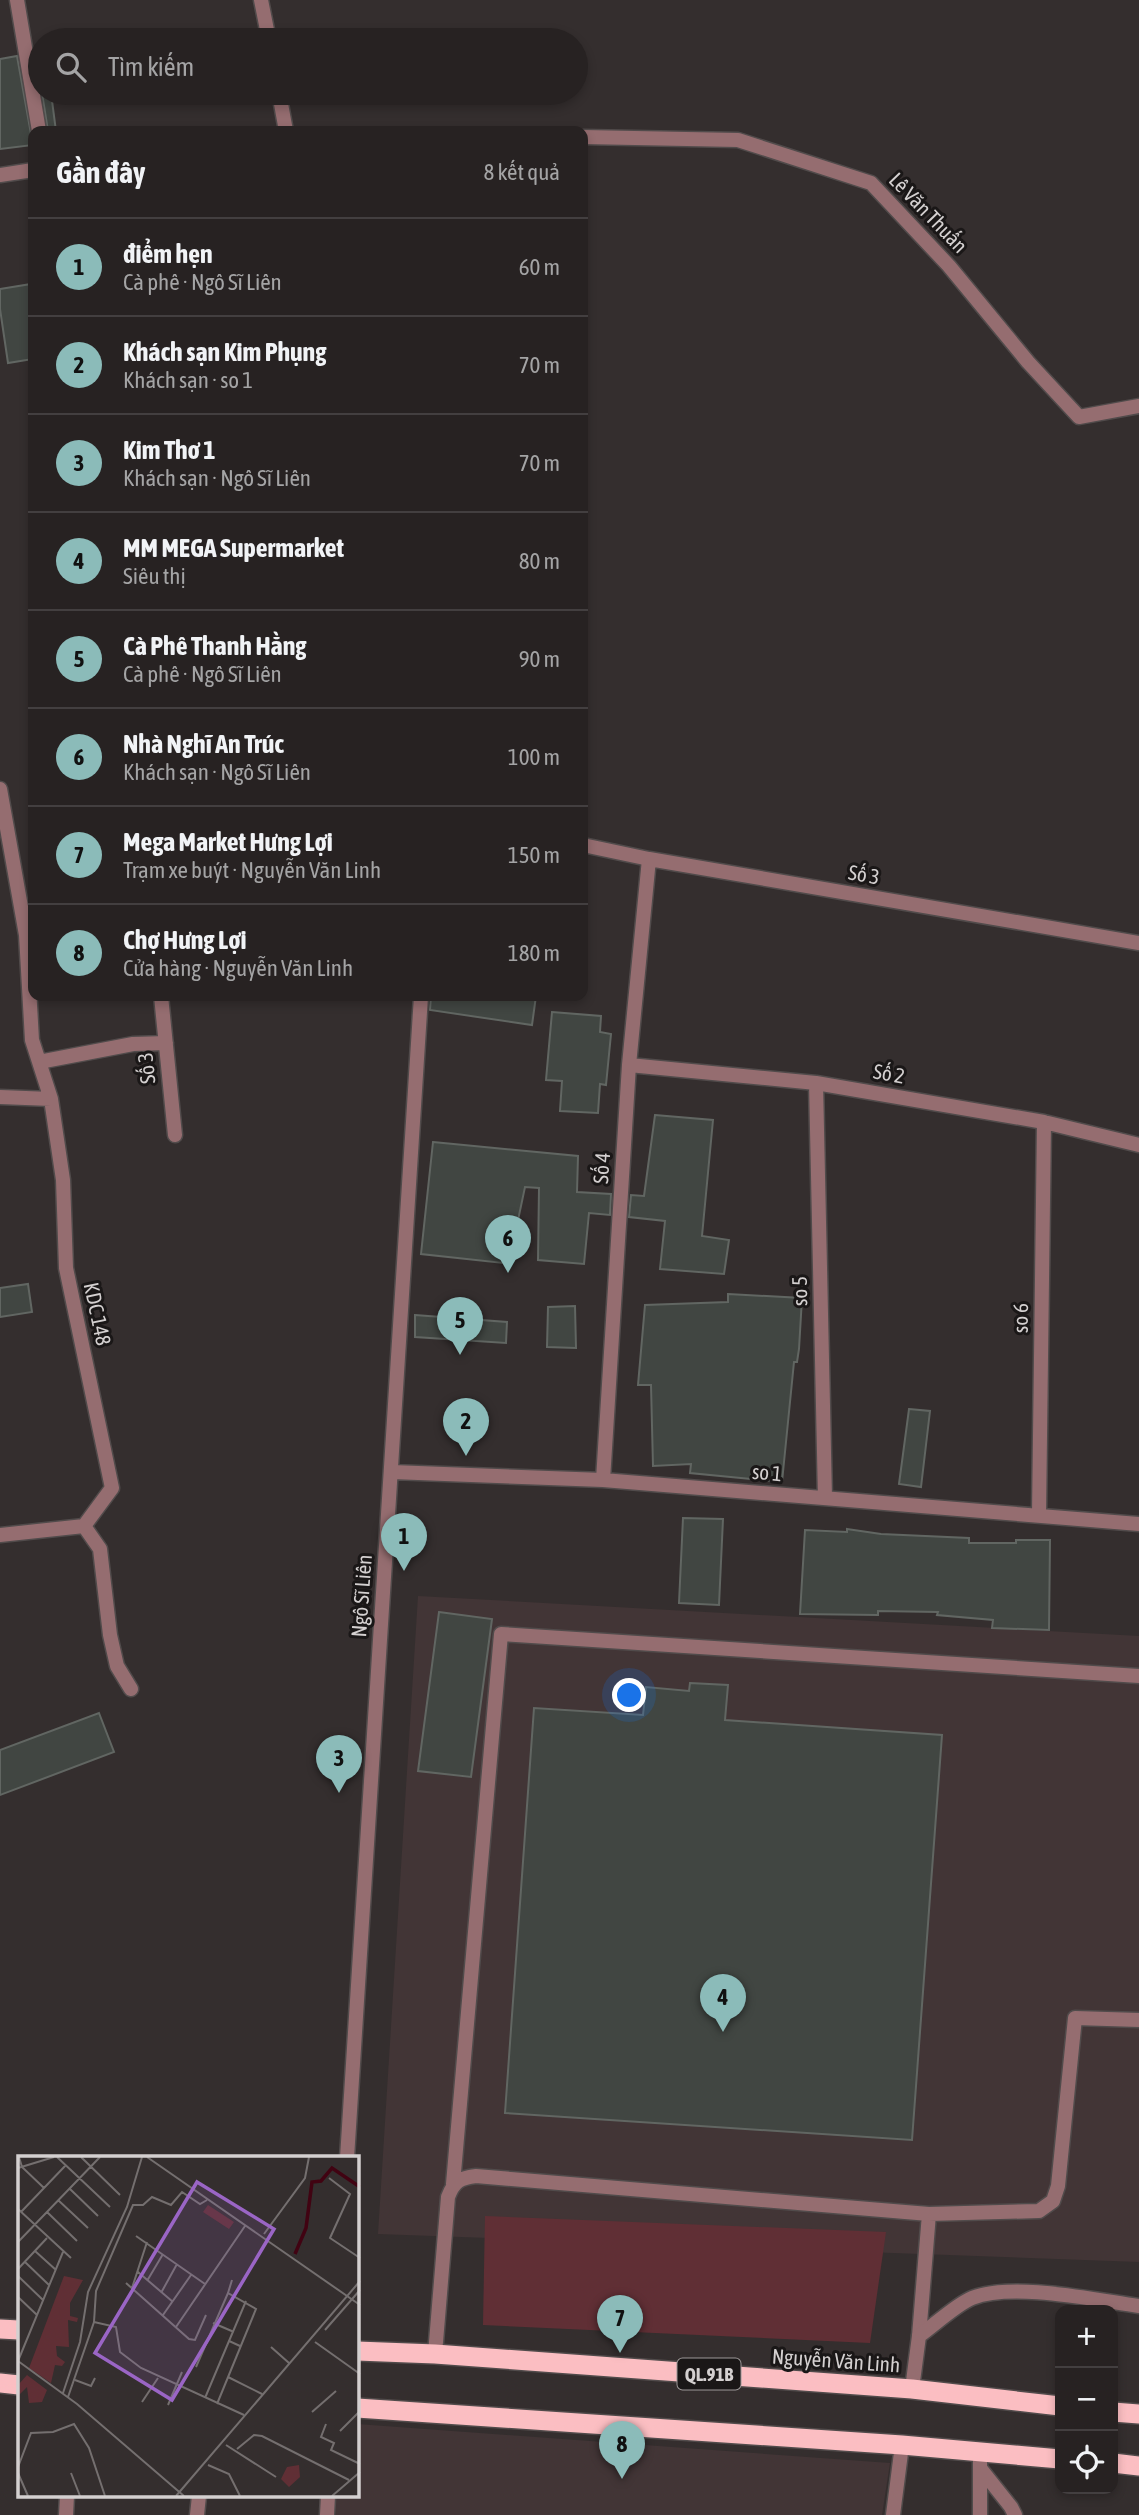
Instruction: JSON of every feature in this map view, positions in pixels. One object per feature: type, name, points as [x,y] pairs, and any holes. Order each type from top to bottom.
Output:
[{"type":"highway","points":[[0,2329],[18,2330]]},
{"type":"highway","name":"Nguyễn Văn Linh","points":[[359,2351],[435,2354],[912,2389],[1055,2405]]},
{"type":"highway","points":[[0,2383],[18,2385]]},
{"type":"highway","points":[[359,2408],[902,2445],[980,2460],[1055,2459]]},
{"type":"street","points":[[17,0],[28,66]]},
{"type":"street","points":[[261,0],[267,28]]},
{"type":"street","points":[[35,105],[38,126]]},
{"type":"street","points":[[281,105],[285,126]]},
{"type":"street","name":"Lê Văn Thuấn","points":[[588,137],[738,140],[871,183],[949,265],[1028,362],[1079,417],[1139,406]]},
{"type":"street","points":[[0,175],[28,171]]},
{"type":"street","name":"KDC 148","points":[[0,789],[26,935],[28,970]]},
{"type":"street","name":"Số 3","points":[[588,846],[649,859],[1139,943]]},
{"type":"street","name":"Số 4","points":[[603,1480],[629,1065],[649,859]]},
{"type":"street","name":"KDC 148","points":[[30,1001],[32,1040],[51,1099],[63,1180],[66,1268],[112,1488],[84,1526]]},
{"type":"street","name":"Số 3","points":[[162,1001],[175,1135]]},
{"type":"street","name":"Ngô Sĩ Liên","points":[[347,2156],[421,1001]]},
{"type":"street","points":[[39,1062],[133,1044],[166,1043]]},
{"type":"street","name":"Số 2","points":[[629,1065],[817,1083],[1044,1122],[1139,1145]]},
{"type":"street","name":"so 5","points":[[817,1083],[825,1499]]},
{"type":"street","points":[[0,1097],[51,1099]]},
{"type":"street","name":"so 6","points":[[1040,1515],[1044,1122]]},
{"type":"street","name":"so 1","points":[[392,1472],[603,1480],[1139,1524]]},
{"type":"street","points":[[0,1535],[84,1526],[100,1549],[110,1635],[117,1666],[131,1689]]},
{"type":"street","points":[[435,2354],[447,2209],[453,2184],[501,1634],[1139,1676]]},
{"type":"street","points":[[453,2184],[463,2178],[476,2176],[929,2214],[1039,2211],[1053,2200],[1058,2186],[1075,2018],[1139,2020]]},
{"type":"street","points":[[912,2389],[929,2214]]},
{"type":"street","points":[[919,2336],[972,2298],[997,2293],[1023,2292],[1139,2306]]},
{"type":"street","points":[[893,2515],[902,2445]]},
{"type":"street","points":[[980,2460],[980,2515]]},
{"type":"street","points":[[980,2460],[1014,2515]]},
{"type":"shaded area","points":[[418,1596],[1139,1636],[1139,2262],[378,2234]]},
{"type":"shaded area","points":[[485,2216],[886,2232],[870,2343],[483,2325]]},
{"type":"shaded area","points":[[359,2424],[890,2463],[882,2515],[336,2515],[336,2498],[359,2498]]},
{"type":"building","points":[[17,56],[30,126],[28,146],[0,149],[0,59]]},
{"type":"building","points":[[44,105],[53,105],[55,126],[47,126]]},
{"type":"building","points":[[28,284],[28,360],[8,363],[0,309],[0,289]]},
{"type":"building","points":[[431,1001],[535,1001],[532,1025],[430,1010]]},
{"type":"building","points":[[552,1012],[601,1016],[600,1032],[611,1034],[606,1085],[600,1084],[598,1113],[560,1111],[562,1081],[546,1080]]},
{"type":"building","points":[[655,1115],[713,1120],[702,1236],[729,1240],[724,1274],[660,1269],[665,1221],[629,1217],[631,1195],[644,1196]]},
{"type":"building","points":[[433,1142],[578,1156],[577,1192],[611,1194],[610,1215],[589,1213],[584,1264],[538,1260],[539,1188],[525,1187],[510,1258],[503,1258],[503,1263],[421,1254]]},
{"type":"building","points":[[28,1284],[32,1312],[0,1317],[0,1288]]},
{"type":"building","points":[[728,1294],[802,1298],[799,1349],[797,1362],[794,1362],[782,1482],[690,1473],[691,1464],[653,1466],[651,1385],[638,1385],[645,1305],[728,1302]]},
{"type":"building","points":[[575,1306],[576,1348],[547,1347],[548,1307]]},
{"type":"building","points":[[415,1315],[507,1322],[506,1343],[415,1337]]},
{"type":"building","points":[[909,1409],[930,1411],[921,1487],[899,1484]]},
{"type":"building","points":[[683,1518],[723,1519],[719,1605],[679,1603]]},
{"type":"building","points":[[847,1529],[881,1534],[969,1538],[969,1543],[1050,1540],[1049,1630],[992,1628],[993,1620],[937,1615],[938,1612],[878,1611],[878,1615],[800,1614],[805,1530],[847,1532]]},
{"type":"building","points":[[439,1612],[492,1619],[471,1777],[418,1771]]},
{"type":"building","points":[[690,1683],[728,1685],[725,1720],[942,1735],[912,2140],[505,2113],[534,1708],[643,1715],[646,1687],[689,1691]]},
{"type":"building","points":[[99,1713],[114,1752],[0,1795],[0,1750]]},
{"type":"place","name":"Nhà Nghĩ An Trúc","points":[[508,1273]]},
{"type":"place","name":"Cà Phê Thanh Hằng","points":[[460,1355]]},
{"type":"place","name":"Khách sạn Kim Phụng","points":[[466,1456]]},
{"type":"place","name":"điểm hẹn","points":[[404,1571]]},
{"type":"place","name":"Kim Thơ 1","points":[[339,1793]]},
{"type":"place","name":"MM MEGA Supermarket","points":[[723,2032]]},
{"type":"place","name":"Mega Market Hưng Lợi","points":[[620,2353]]},
{"type":"place","name":"Chợ Hưng Lợi","points":[[622,2479]]}]
